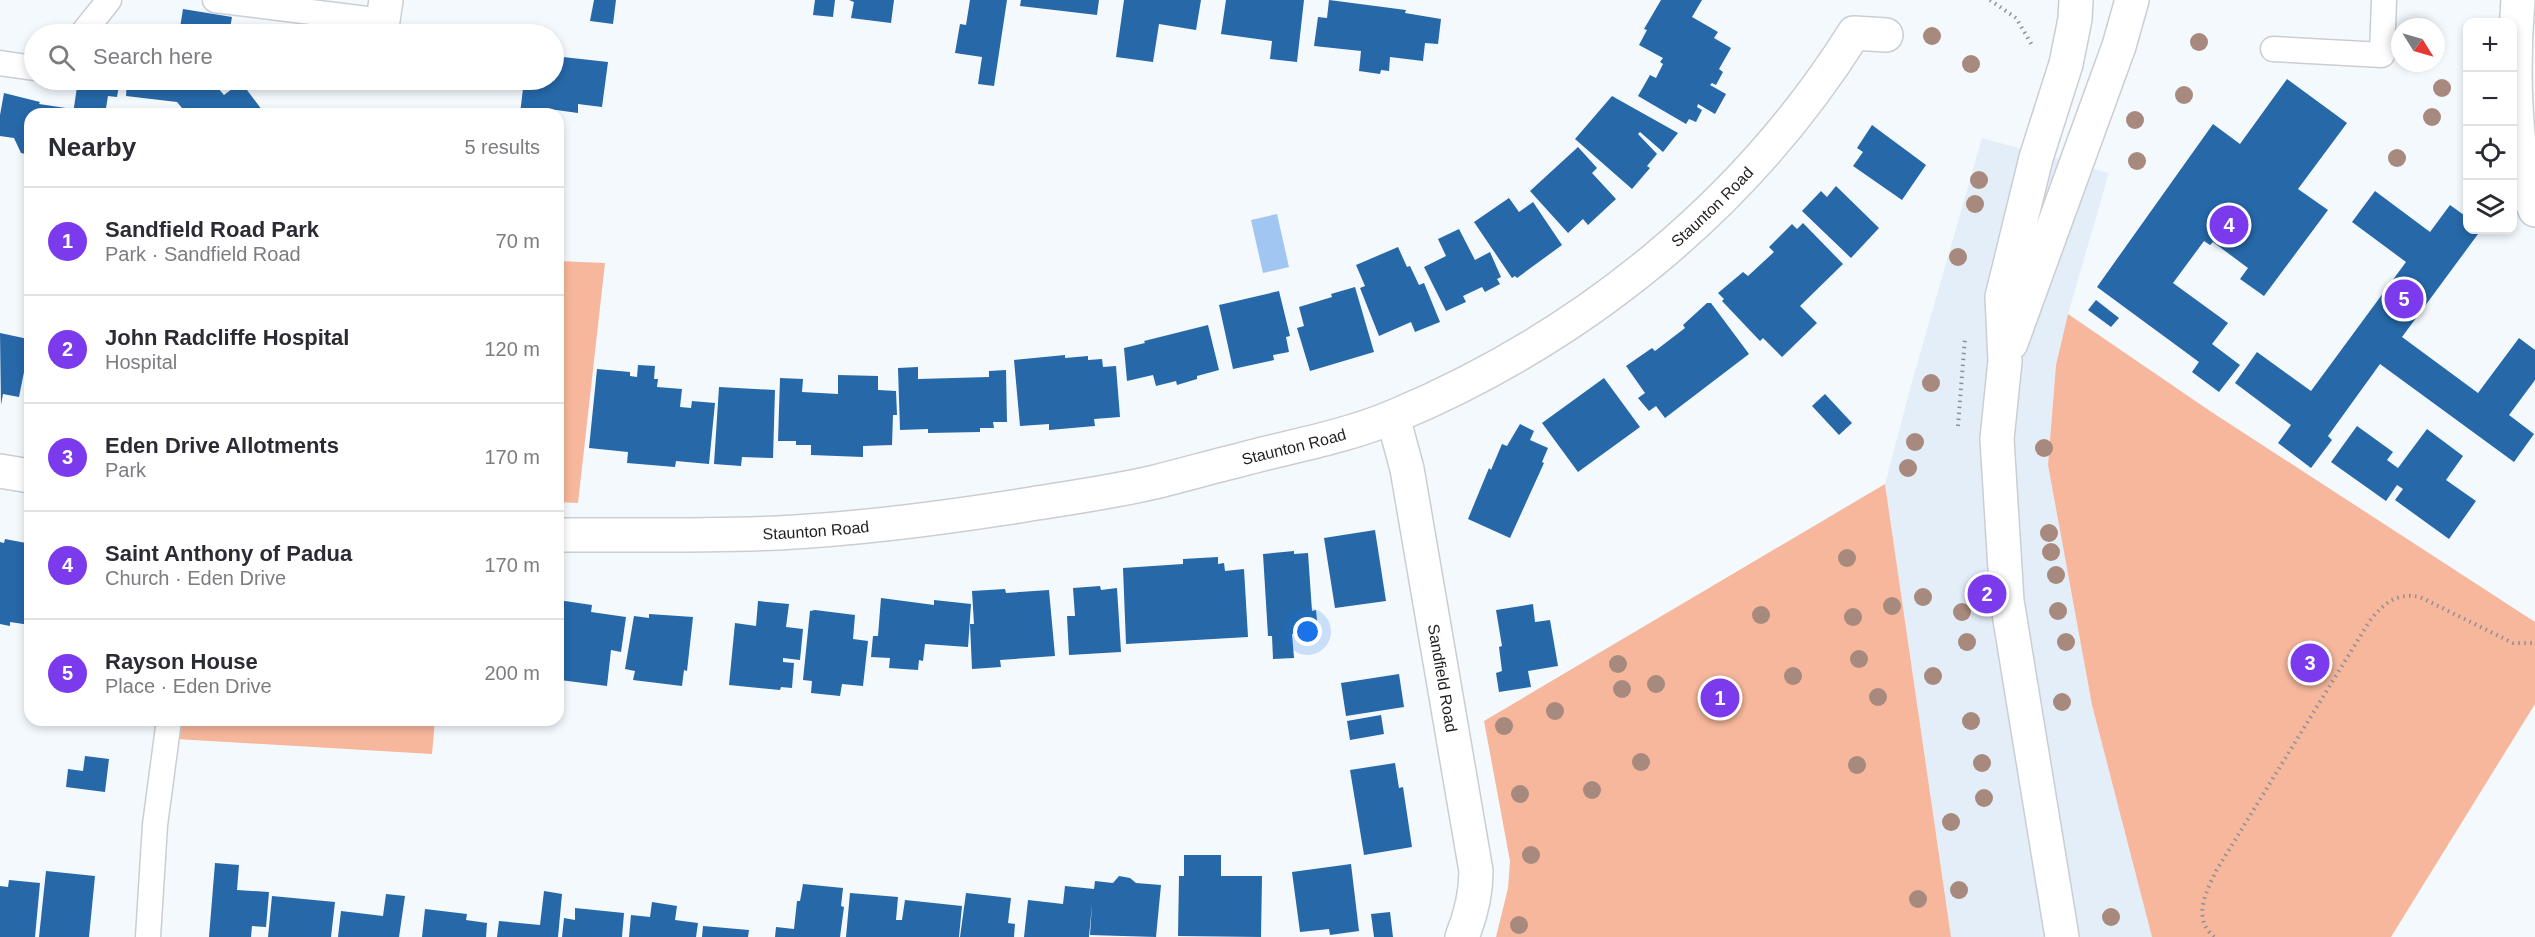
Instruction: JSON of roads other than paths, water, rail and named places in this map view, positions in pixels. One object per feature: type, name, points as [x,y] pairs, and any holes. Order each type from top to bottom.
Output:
[{"type":"street","points":[[2063,932],[2007,601],[1997,438],[2005,361],[2002,297],[2036,158],[2066,64],[2075,19],[2076,0]]},
{"type":"street","points":[[2005,361],[2119,46],[2132,0]]},
{"type":"street","points":[[2518,0],[2515,96],[2521,149],[2530,198],[2535,210]]},
{"type":"street","name":"Staunton Road","points":[[564,535],[684,536],[782,533],[967,514],[1153,482],[1322,439],[1392,417],[1448,391],[1560,328],[1642,270],[1672,246],[1750,171],[1809,101],[1854,33],[1886,35]]},
{"type":"street","name":"Sandfield Road","points":[[1392,417],[1407,469],[1476,871],[1476,890],[1462,937]]},
{"type":"street","points":[[0,471],[24,475]]},
{"type":"lane","points":[[89,24],[109,0]]},
{"type":"lane","points":[[215,0],[384,19]]},
{"type":"lane","points":[[2272,49],[2382,55],[2384,0]]},
{"type":"lane","points":[[0,63],[24,67]]},
{"type":"lane","points":[[148,937],[155,825],[168,726]]},
{"type":"water","points":[[1277,214],[1289,267],[1263,273],[1251,220]]},
{"type":"place","name":"Saint Anthony of Padua","points":[[2229,225]]},
{"type":"place","name":"Rayson House","points":[[2404,299]]},
{"type":"place","name":"John Radcliffe Hospital","points":[[1987,594]]},
{"type":"place","name":"Eden Drive Allotments","points":[[2310,663]]},
{"type":"place","name":"Sandfield Road Park","points":[[1720,698]]}]
